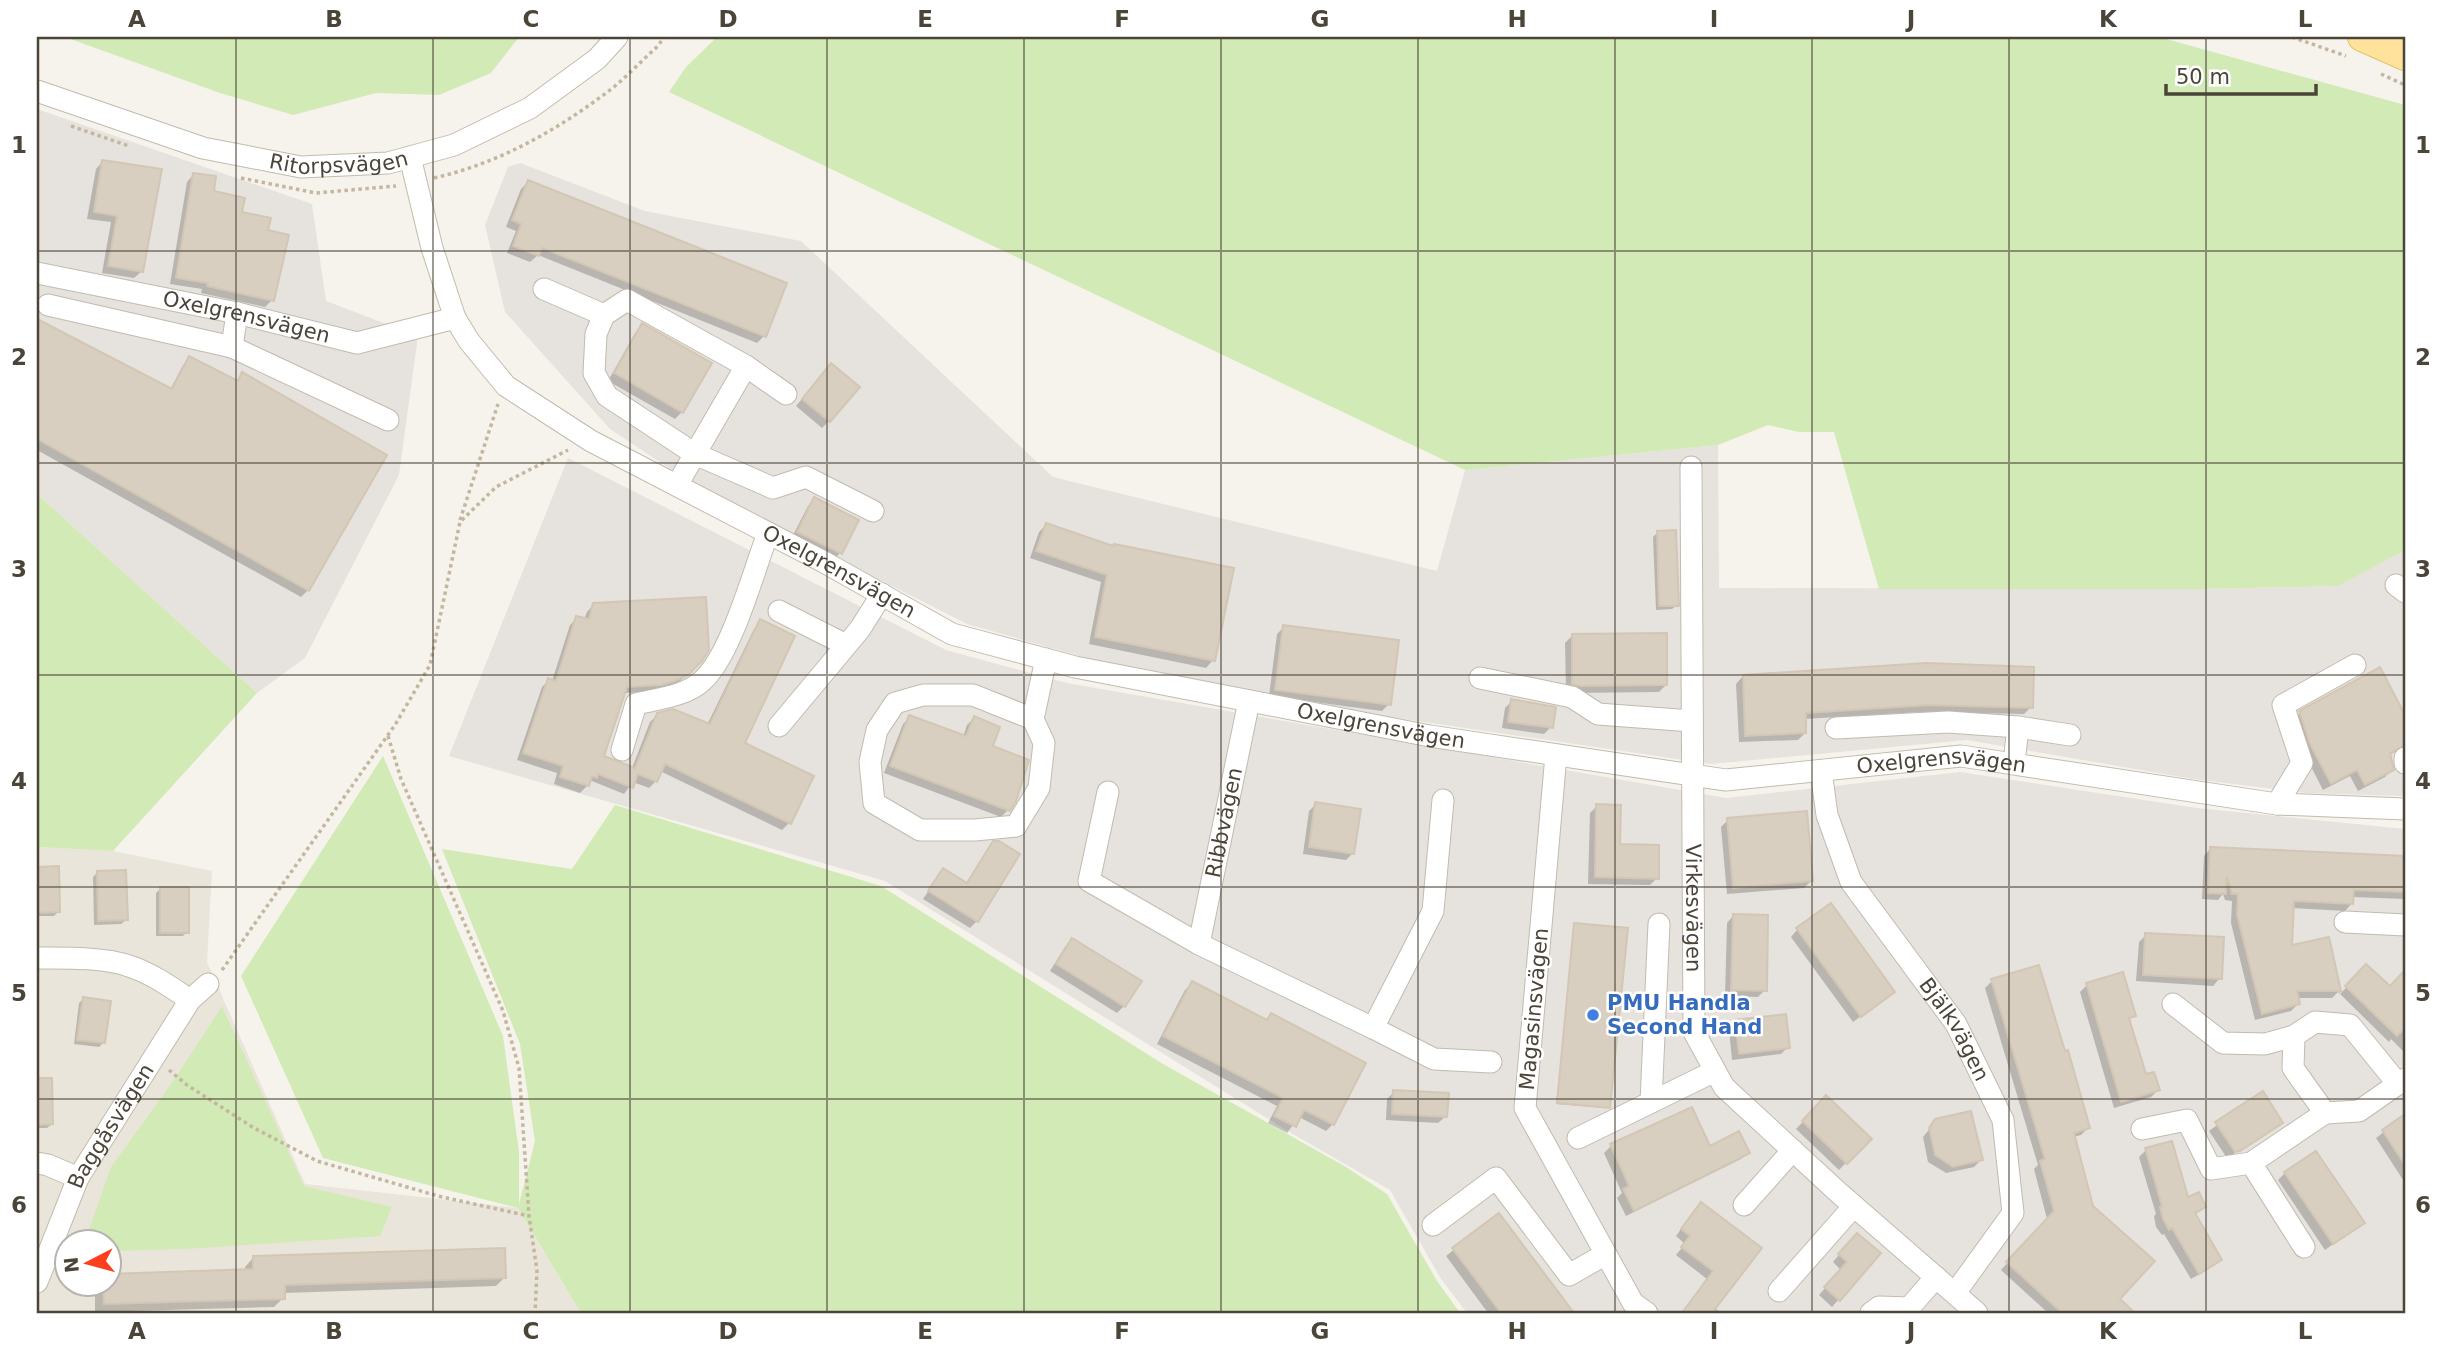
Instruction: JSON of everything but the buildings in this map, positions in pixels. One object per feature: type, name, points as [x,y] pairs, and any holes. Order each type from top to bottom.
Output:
[{"type":"main road","points":[[2362,37],[2405,56]]},
{"type":"street","name":"Ritorpsvägen","points":[[37,91],[203,148],[301,167],[388,163],[454,145],[530,108],[597,59],[617,37]]},
{"type":"street","name":"Oxelgrensvägen","points":[[410,157],[432,247],[455,318],[469,341],[506,386],[591,441],[768,533],[952,634],[1046,659],[1430,736],[1726,780],[1961,756],[2277,804],[2405,809]]},
{"type":"street","name":"Oxelgrensvägen","points":[[37,273],[237,313],[357,343],[455,318]]},
{"type":"street","points":[[544,289],[604,315]]},
{"type":"street","points":[[786,394],[746,366],[627,300],[604,315],[596,334],[594,373],[607,396],[695,454],[773,488],[806,477],[873,511]]},
{"type":"street","points":[[48,305],[232,347],[388,420]]},
{"type":"street","points":[[232,347],[237,313]]},
{"type":"street","points":[[677,485],[746,366]]},
{"type":"street","name":"Virkesvägen","points":[[1691,467],[1694,1032],[1724,1087],[1854,1206],[1977,1313]]},
{"type":"street","points":[[622,750],[636,704],[676,694],[702,681],[725,650],[768,533]]},
{"type":"street","points":[[779,726],[846,645],[882,594]]},
{"type":"street","points":[[779,611],[846,645]]},
{"type":"street","points":[[1033,719],[972,695],[923,695],[895,703],[877,730],[870,762],[874,803],[920,830],[975,831],[1016,826],[1039,788],[1044,743],[1033,719],[1046,659]]},
{"type":"street","points":[[2277,804],[2302,763],[2283,705],[2354,665]]},
{"type":"street","points":[[1480,678],[1572,697],[1598,714],[1692,721]]},
{"type":"street","name":"Ribbvägen","points":[[1199,944],[1249,701]]},
{"type":"street","points":[[1836,728],[1948,722],[2070,734]]},
{"type":"street","points":[[2014,763],[2018,727]]},
{"type":"street","name":"Magasinsvägen","points":[[1556,755],[1525,1108],[1633,1303],[1647,1313]]},
{"type":"street","name":"Bjälkvägen","points":[[1821,771],[1827,816],[1851,882],[1956,1024],[2003,1120],[2013,1213],[1955,1293]]},
{"type":"street","points":[[1108,792],[1089,881],[1199,944],[1434,1059],[1491,1062]]},
{"type":"street","points":[[1373,1028],[1433,911],[1443,800]]},
{"type":"street","points":[[2345,922],[2405,925]]},
{"type":"street","points":[[1651,1102],[1659,924]]},
{"type":"street","points":[[37,958],[68,957],[128,965],[168,985],[190,1000]]},
{"type":"street","name":"Baggåsvägen","points":[[37,1282],[78,1178],[190,1000],[208,984]]},
{"type":"street","points":[[2142,1129],[2188,1120],[2211,1170],[2251,1163],[2325,1113],[2359,1111],[2401,1082],[2350,1025],[2315,1022],[2294,1036],[2265,1044],[2223,1044],[2173,1004]]},
{"type":"street","points":[[2294,1036],[2293,1068],[2325,1113]]},
{"type":"street","points":[[1578,1138],[1715,1071]]},
{"type":"street","points":[[1744,1205],[1793,1150]]},
{"type":"street","points":[[37,1163],[78,1178]]},
{"type":"street","points":[[2251,1163],[2304,1247]]},
{"type":"street","points":[[1433,1225],[1496,1178],[1569,1275],[1606,1254]]},
{"type":"street","points":[[1779,1291],[1854,1206]]},
{"type":"street","points":[[1871,1313],[1880,1307],[1909,1308],[1936,1277]]},
{"type":"path","points":[[208,984],[223,969],[388,735],[430,665],[460,522],[488,431],[506,386]]},
{"type":"path","points":[[460,522],[496,487],[567,450],[591,441]]},
{"type":"path","points":[[388,735],[401,779],[503,1011],[519,1068],[529,1216],[537,1271],[535,1313]]},
{"type":"path","points":[[153,1057],[187,1086],[254,1128],[317,1161],[438,1196],[529,1216]]},
{"type":"shaded area","points":[[37,109],[312,204],[326,301],[418,336],[399,475],[305,658],[257,693],[37,494]]},
{"type":"shaded area","points":[[520,163],[645,211],[801,241],[1053,477],[1437,571],[1465,470],[1718,445],[1719,588],[2204,589],[2337,586],[2405,550],[2405,796],[2306,793],[2193,779],[1967,740],[1711,764],[1322,707],[1142,674],[967,624],[702,490],[610,429],[505,312],[485,225],[508,167]]},
{"type":"shaded area","points":[[568,458],[946,650],[1067,683],[1726,798],[1960,772],[2197,808],[2405,829],[2405,1313],[1467,1313],[1441,1279],[1390,1190],[1286,1130],[885,881],[449,756]]},
{"type":"shaded area","points":[[37,847],[113,851],[212,871],[207,962],[305,1184],[518,1208],[581,1313],[37,1313]]},
{"type":"green space","points":[[65,37],[519,37],[491,73],[439,95],[376,93],[293,115],[220,93]]},
{"type":"green space","points":[[717,37],[2159,37],[2405,105],[2405,550],[2338,586],[2204,589],[1879,589],[1834,432],[1799,432],[1768,425],[1718,445],[1465,470],[669,92],[686,67]]},
{"type":"green space","points":[[37,494],[257,693],[113,851],[37,847]]},
{"type":"green space","points":[[383,756],[503,1036],[519,1152],[519,1204],[535,1141],[520,1044],[442,849],[572,869],[615,805],[881,886],[1163,1064],[1346,1167],[1387,1194],[1437,1281],[1460,1313],[581,1313],[518,1208],[323,1158],[241,976]]},
{"type":"green space","points":[[222,1006],[304,1186],[392,1207],[380,1236],[122,1251],[122,1228],[90,1228],[111,1167],[176,1077]]},
{"type":"place","name":"PMU Handla Second Hand","points":[[1593,1015]]}]
